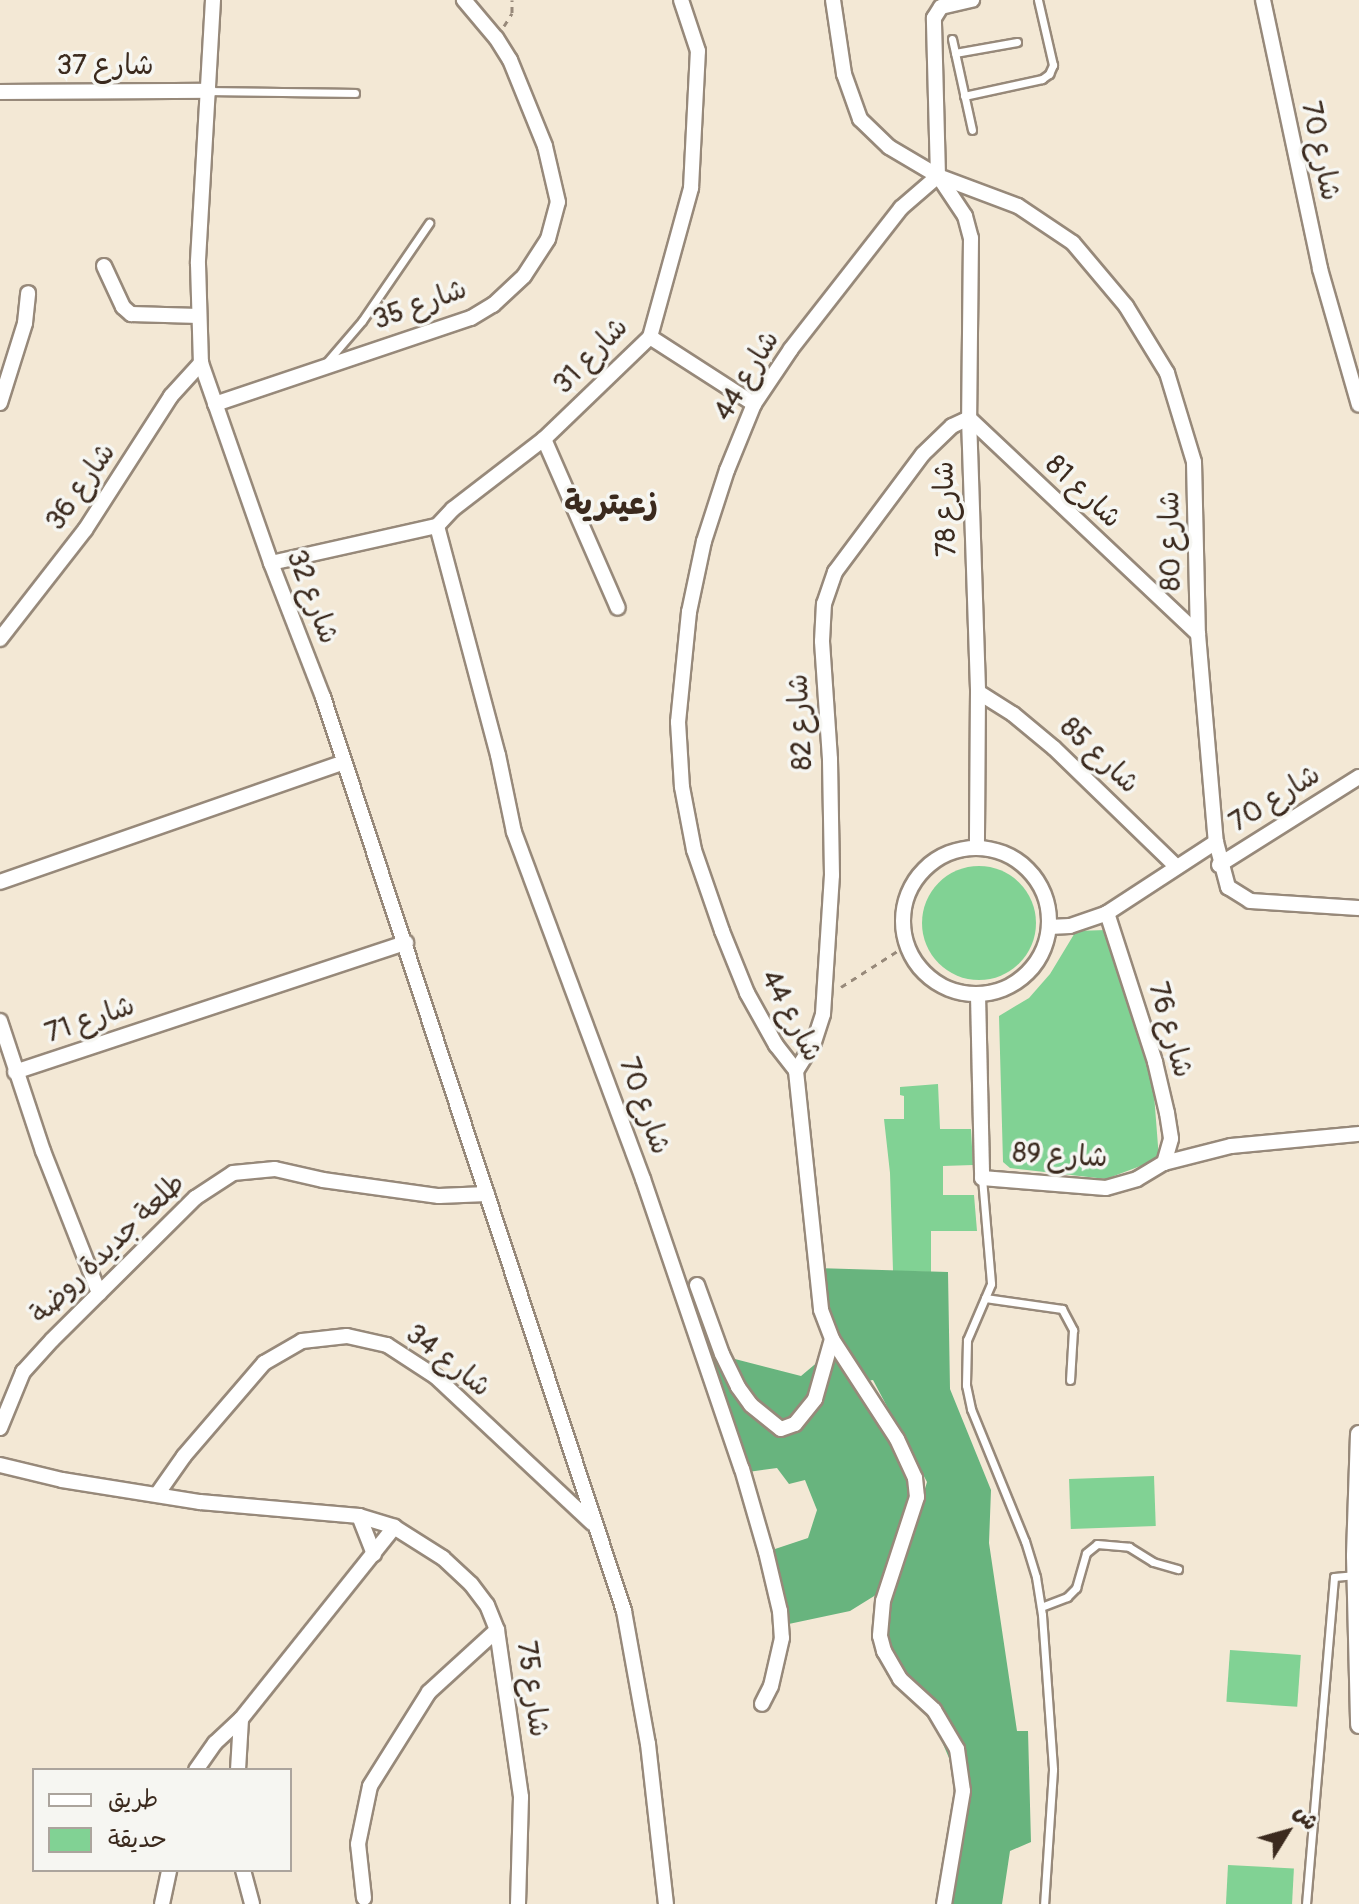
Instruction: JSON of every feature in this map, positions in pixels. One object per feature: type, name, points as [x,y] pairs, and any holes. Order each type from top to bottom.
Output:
[{"type":"street","name":"شارع 32","points":[[213,0],[198,264],[201,363],[271,563],[323,697],[342,763],[406,943],[487,1194]]},
{"type":"street","name":"شارع 35","points":[[215,404],[324,365],[446,329],[493,305],[524,276],[548,239],[558,202],[555,179],[510,60],[464,0]]},
{"type":"street","name":"شارع 31","points":[[437,526],[453,509],[544,439],[650,337],[691,188],[698,51],[681,0]]},
{"type":"street","name":"شارع 80","points":[[833,0],[844,74],[860,119],[889,147],[938,176],[1018,206],[1073,243],[1102,273],[1126,306],[1167,373],[1194,462],[1198,634],[1216,842],[1219,865],[1228,887],[1250,901],[1359,908]]},
{"type":"street","points":[[938,176],[934,18],[941,7],[972,0]]},
{"type":"street","name":"شارع 70","points":[[1263,0],[1320,269],[1359,405]]},
{"type":"street","name":"شارع 37","points":[[0,92],[209,91]]},
{"type":"street","name":"شارع 44","points":[[938,176],[901,208],[791,349],[754,404],[727,470],[709,526],[689,612],[678,722],[682,787],[694,850],[722,931],[759,1016],[796,1071],[817,1287],[832,1339],[897,1439],[915,1478],[917,1497],[883,1601],[880,1636],[884,1651],[900,1679],[934,1710],[957,1749],[963,1791],[944,1904]]},
{"type":"street","name":"شارع 78","points":[[938,176],[965,216],[971,238],[969,418],[978,692],[977,848]]},
{"type":"street","points":[[104,266],[123,307],[131,314],[199,316]]},
{"type":"street","points":[[0,403],[25,323],[28,293]]},
{"type":"street","points":[[650,337],[754,404]]},
{"type":"street","name":"شارع 36","points":[[0,639],[85,530],[171,396],[201,363]]},
{"type":"street","name":"شارع 81","points":[[969,418],[1198,634]]},
{"type":"street","name":"شارع 82","points":[[796,1071],[819,1032],[832,875],[824,604],[835,572],[908,471],[938,438],[969,418]]},
{"type":"street","points":[[544,439],[618,608]]},
{"type":"street","points":[[271,563],[437,526]]},
{"type":"street","name":"شارع 70","points":[[437,526],[498,755],[514,832],[643,1179],[742,1469],[762,1538],[780,1611],[782,1638],[771,1686],[762,1704]]},
{"type":"street","name":"شارع 85","points":[[978,692],[1013,714],[1054,748],[1177,867]]},
{"type":"street","points":[[0,882],[342,763]]},
{"type":"street","name":"شارع 70","points":[[1219,865],[1359,777]]},
{"type":"street","name":"شارع 70","points":[[1049,927],[1070,926],[1107,913],[1216,842]]},
{"type":"street","points":[[977,848],[1006,854],[1030,872],[1045,897],[1049,927],[1041,957],[1021,980],[1008,988],[978,995],[947,989],[934,982],[922,971],[907,945],[903,929],[906,899],[921,872],[946,854],[977,848]]},
{"type":"street","name":"شارع 76","points":[[1107,913],[1155,1062],[1167,1113],[1171,1139],[1164,1163]]},
{"type":"street","name":"شارع 71","points":[[15,1072],[406,943]]},
{"type":"street","name":"شارع 89","points":[[978,995],[982,1178],[1106,1188],[1137,1179],[1164,1163],[1231,1146],[1280,1138],[1359,1134]]},
{"type":"street","points":[[0,1021],[15,1072],[99,1293]]},
{"type":"street","name":"طلعة جديدة روضة","points":[[0,1428],[23,1372],[195,1198],[233,1173],[275,1169],[323,1180],[439,1196],[487,1194]]},
{"type":"street","name":"شارع 34","points":[[487,1194],[579,1469],[592,1523],[624,1611],[635,1658],[666,1904]]},
{"type":"street","points":[[697,1285],[722,1354],[738,1387],[751,1405],[781,1429],[795,1424],[815,1399],[832,1339]]},
{"type":"street","name":"شارع 34","points":[[158,1493],[223,1408],[264,1363],[302,1341],[347,1336],[387,1345],[436,1377],[592,1523]]},
{"type":"street","points":[[1359,1434],[1356,1575],[1359,1725]]},
{"type":"street","name":"شارع 75","points":[[0,1465],[62,1480],[200,1502],[359,1516],[394,1527],[443,1558],[471,1584],[487,1605],[497,1630],[521,1797],[518,1904]]},
{"type":"street","points":[[359,1516],[374,1554]]},
{"type":"street","points":[[197,1768],[215,1743],[241,1719],[394,1527]]},
{"type":"street","points":[[364,1898],[358,1844],[370,1786],[429,1692],[497,1630]]},
{"type":"street","points":[[238,1768],[241,1719]]},
{"type":"street","points":[[162,1904],[169,1872]]},
{"type":"street","points":[[244,1872],[252,1904]]},
{"type":"lane","points":[[964,96],[1042,79],[1049,74],[1053,65],[1038,0]]},
{"type":"lane","points":[[952,39],[972,130]]},
{"type":"lane","points":[[955,53],[1017,42]]},
{"type":"lane","points":[[209,91],[355,93]]},
{"type":"lane","points":[[324,365],[362,321],[429,223]]},
{"type":"lane","points":[[982,1178],[991,1284],[967,1340],[966,1385],[971,1409],[1029,1553],[1041,1607],[1053,1770],[1044,1904]]},
{"type":"lane","points":[[985,1298],[1062,1309],[1073,1330],[1070,1380]]},
{"type":"lane","points":[[1041,1607],[1067,1597],[1076,1588],[1086,1553],[1097,1544],[1129,1547],[1153,1562],[1178,1569]]},
{"type":"lane","points":[[1306,1904],[1334,1577],[1356,1575]]},
{"type":"path","points":[[496,38],[512,13],[512,0]]},
{"type":"path","points":[[824,997],[907,945]]},
{"type":"green space","points":[[979,866],[1011,875],[1027,891],[1036,923],[1027,955],[1011,971],[979,980],[947,971],[931,955],[922,923],[931,891],[947,875]]},
{"type":"green space","points":[[1106,930],[1141,1032],[1154,1094],[1159,1159],[1106,1179],[1010,1168],[1003,1162],[999,1016],[1029,998],[1050,974],[1076,931]]},
{"type":"green space","points":[[938,1084],[940,1129],[971,1129],[973,1165],[943,1166],[943,1195],[974,1195],[977,1231],[931,1231],[931,1272],[893,1271],[890,1173],[884,1119],[904,1119],[904,1096],[900,1095],[900,1087]]},
{"type":"green space","points":[[816,1268],[948,1272],[950,1389],[991,1490],[989,1543],[1017,1731],[1028,1731],[1031,1842],[1010,1851],[1002,1904],[946,1904],[963,1791],[932,1718],[886,1674],[885,1622],[927,1482],[873,1380],[859,1382],[913,1485],[879,1593],[850,1611],[784,1625],[766,1552],[808,1538],[817,1510],[805,1480],[789,1484],[777,1468],[748,1472],[700,1350],[801,1376],[832,1350]]},
{"type":"green space","points":[[1154,1476],[1156,1526],[1071,1529],[1069,1479]]},
{"type":"green space","points":[[1230,1650],[1301,1655],[1297,1707],[1226,1702]]},
{"type":"green space","points":[[1228,1865],[1294,1868],[1292,1904],[1226,1904]]},
{"type":"district","name":"زعيترية","points":[[611,504]]}]
